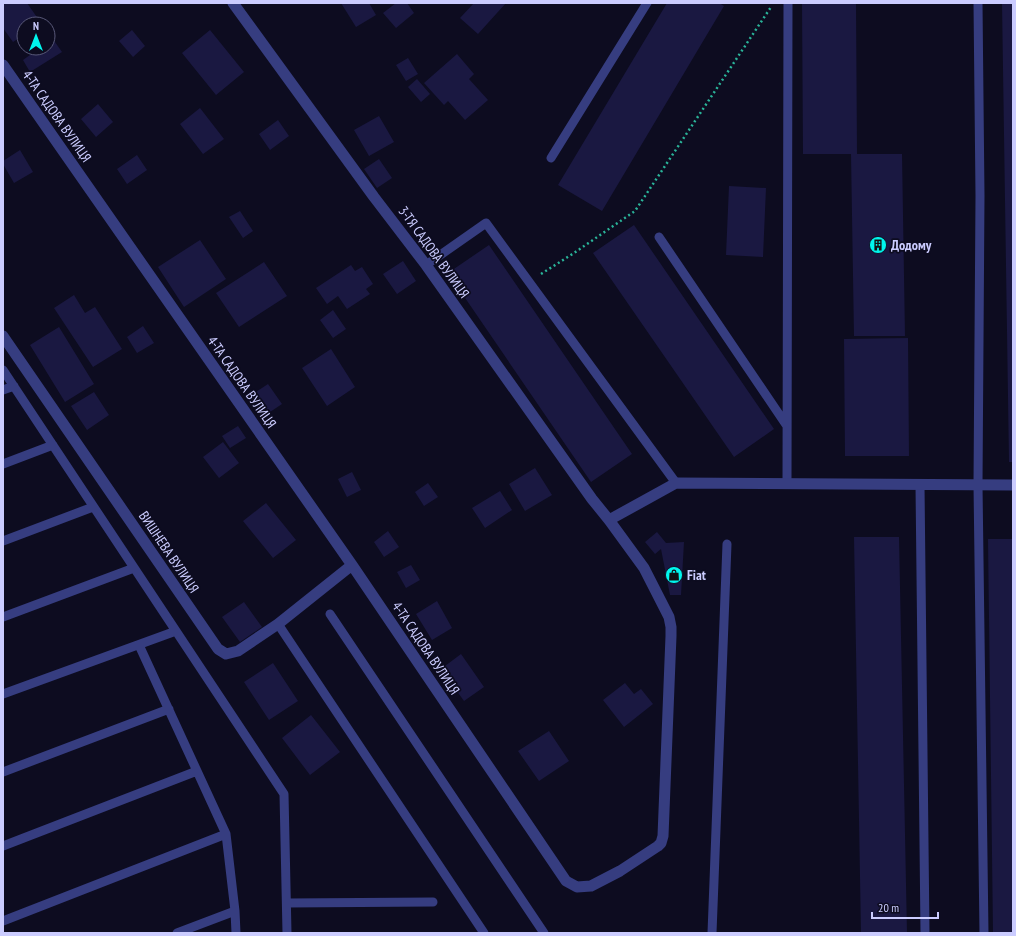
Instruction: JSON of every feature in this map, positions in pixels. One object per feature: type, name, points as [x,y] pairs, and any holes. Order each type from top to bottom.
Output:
[{"type":"street","name":"3-ТЯ САДОВА ВУЛИЦЯ","points":[[233,3],[374,197],[426,265],[592,499],[609,520]]},
{"type":"street","name":"4-ТА САДОВА ВУЛИЦЯ","points":[[3,65],[352,565],[566,881],[577,887],[591,886],[620,870],[658,846],[661,843],[663,836],[671,627],[669,618],[644,568],[609,520]]},
{"type":"street","name":"ВИШНЕВА ВУЛИЦЯ","points":[[3,336],[218,649],[226,654],[238,651],[278,624],[352,565]]},
{"type":"street","points":[[609,520],[676,483],[1013,485]]},
{"type":"lane","points":[[551,158],[646,3]]},
{"type":"lane","points":[[788,3],[788,484]]},
{"type":"lane","points":[[978,3],[980,203],[978,485],[984,933]]},
{"type":"lane","points":[[426,265],[486,223],[676,483]]},
{"type":"lane","points":[[659,237],[788,426]]},
{"type":"lane","points":[[3,370],[284,794],[288,933]]},
{"type":"lane","points":[[3,390],[14,386]]},
{"type":"lane","points":[[3,464],[53,445]]},
{"type":"lane","points":[[920,485],[925,933]]},
{"type":"lane","points":[[3,541],[93,507]]},
{"type":"lane","points":[[712,933],[727,544]]},
{"type":"lane","points":[[3,617],[134,568]]},
{"type":"lane","points":[[330,614],[544,933]]},
{"type":"lane","points":[[278,624],[484,933]]},
{"type":"lane","points":[[3,694],[176,631]]},
{"type":"lane","points":[[139,645],[226,834],[235,911],[236,933]]},
{"type":"lane","points":[[3,772],[169,709]]},
{"type":"lane","points":[[3,846],[197,771]]},
{"type":"lane","points":[[3,921],[226,834]]},
{"type":"lane","points":[[287,903],[433,902]]},
{"type":"lane","points":[[177,933],[235,911]]},
{"type":"path","points":[[529,282],[574,253],[635,210],[774,3]]},
{"type":"building","points":[[3,3],[27,3],[36,16],[16,16],[16,40],[13,42],[3,28]]},
{"type":"building","points":[[341,3],[369,3],[376,15],[356,27]]},
{"type":"building","points":[[396,3],[407,3],[414,13],[396,28],[383,13]]},
{"type":"building","points":[[474,3],[506,3],[478,34],[460,18]]},
{"type":"building","points":[[667,3],[719,3],[724,6],[602,211],[558,185]]},
{"type":"building","points":[[802,3],[856,3],[857,154],[902,154],[905,336],[854,336],[851,154],[803,154]]},
{"type":"building","points":[[1002,3],[1013,3],[1013,462],[1009,462]]},
{"type":"building","points":[[132,30],[145,46],[133,57],[119,41]]},
{"type":"building","points":[[210,30],[244,72],[216,95],[182,53]]},
{"type":"building","points":[[56,43],[62,52],[56,56]]},
{"type":"building","points":[[457,54],[474,74],[469,79],[488,100],[465,120],[448,101],[444,105],[424,83]]},
{"type":"building","points":[[29,56],[56,56],[30,72],[23,60]]},
{"type":"building","points":[[408,58],[418,74],[406,81],[396,65]]},
{"type":"building","points":[[417,79],[430,94],[421,102],[408,87]]},
{"type":"building","points":[[98,104],[113,122],[96,137],[81,119]]},
{"type":"building","points":[[200,108],[224,139],[203,154],[180,124]]},
{"type":"building","points":[[379,116],[394,142],[369,156],[354,130]]},
{"type":"building","points":[[278,120],[289,136],[270,150],[259,134]]},
{"type":"building","points":[[20,150],[33,172],[14,183],[3,164],[3,161]]},
{"type":"building","points":[[137,155],[147,170],[127,184],[117,169]]},
{"type":"building","points":[[379,159],[392,178],[377,188],[364,169]]},
{"type":"building","points":[[729,186],[766,188],[763,257],[726,255]]},
{"type":"building","points":[[240,211],[253,231],[243,238],[229,217]]},
{"type":"building","points":[[634,225],[774,429],[734,457],[593,253]]},
{"type":"building","points":[[200,240],[226,279],[184,307],[158,267]]},
{"type":"building","points":[[489,245],[632,454],[591,482],[448,273]]},
{"type":"building","points":[[403,261],[416,281],[397,294],[383,274]]},
{"type":"building","points":[[264,262],[287,296],[239,327],[216,293]]},
{"type":"building","points":[[351,265],[355,271],[362,267],[373,284],[366,289],[370,294],[347,309],[338,296],[327,304],[316,288]]},
{"type":"building","points":[[74,295],[85,313],[95,307],[122,349],[93,367],[54,308]]},
{"type":"building","points":[[333,310],[346,329],[333,338],[320,320]]},
{"type":"building","points":[[143,326],[154,343],[137,353],[127,337]]},
{"type":"building","points":[[59,327],[94,384],[65,402],[30,345]]},
{"type":"building","points":[[908,338],[909,456],[845,456],[844,339]]},
{"type":"building","points":[[331,349],[355,387],[327,406],[302,368]]},
{"type":"building","points":[[268,384],[282,404],[261,418],[247,398]]},
{"type":"building","points":[[94,392],[109,415],[87,430],[71,406]]},
{"type":"building","points":[[238,426],[246,438],[230,448],[222,436]]},
{"type":"building","points":[[223,442],[239,463],[219,478],[203,457]]},
{"type":"building","points":[[535,468],[552,495],[525,511],[509,484]]},
{"type":"building","points":[[352,472],[361,490],[347,497],[338,479]]},
{"type":"building","points":[[428,483],[438,497],[424,506],[415,492]]},
{"type":"building","points":[[500,491],[512,510],[485,528],[472,508]]},
{"type":"building","points":[[266,503],[296,540],[273,558],[243,521]]},
{"type":"building","points":[[388,531],[399,547],[384,557],[374,542]]},
{"type":"building","name":"Fiat","points":[[657,532],[666,543],[684,542],[681,595],[670,595],[661,549],[655,554],[645,542]]},
{"type":"building","points":[[854,537],[899,537],[907,933],[861,933]]},
{"type":"building","points":[[988,539],[1013,539],[1013,933],[993,933]]},
{"type":"building","points":[[411,565],[420,580],[406,588],[397,572]]},
{"type":"building","points":[[437,601],[452,628],[432,640],[416,614]]},
{"type":"building","points":[[244,602],[262,627],[240,642],[222,617]]},
{"type":"building","points":[[461,654],[484,687],[464,701],[441,669]]},
{"type":"building","points":[[273,663],[298,701],[269,720],[244,682]]},
{"type":"building","points":[[625,683],[634,694],[641,689],[653,704],[624,727],[603,700]]},
{"type":"building","points":[[311,715],[340,752],[310,775],[282,738]]},
{"type":"building","points":[[549,731],[569,761],[539,781],[518,751]]},
{"type":"place","name":"Додому","points":[[878,245]]},
{"type":"place","name":"Fiat","points":[[674,575]]}]
